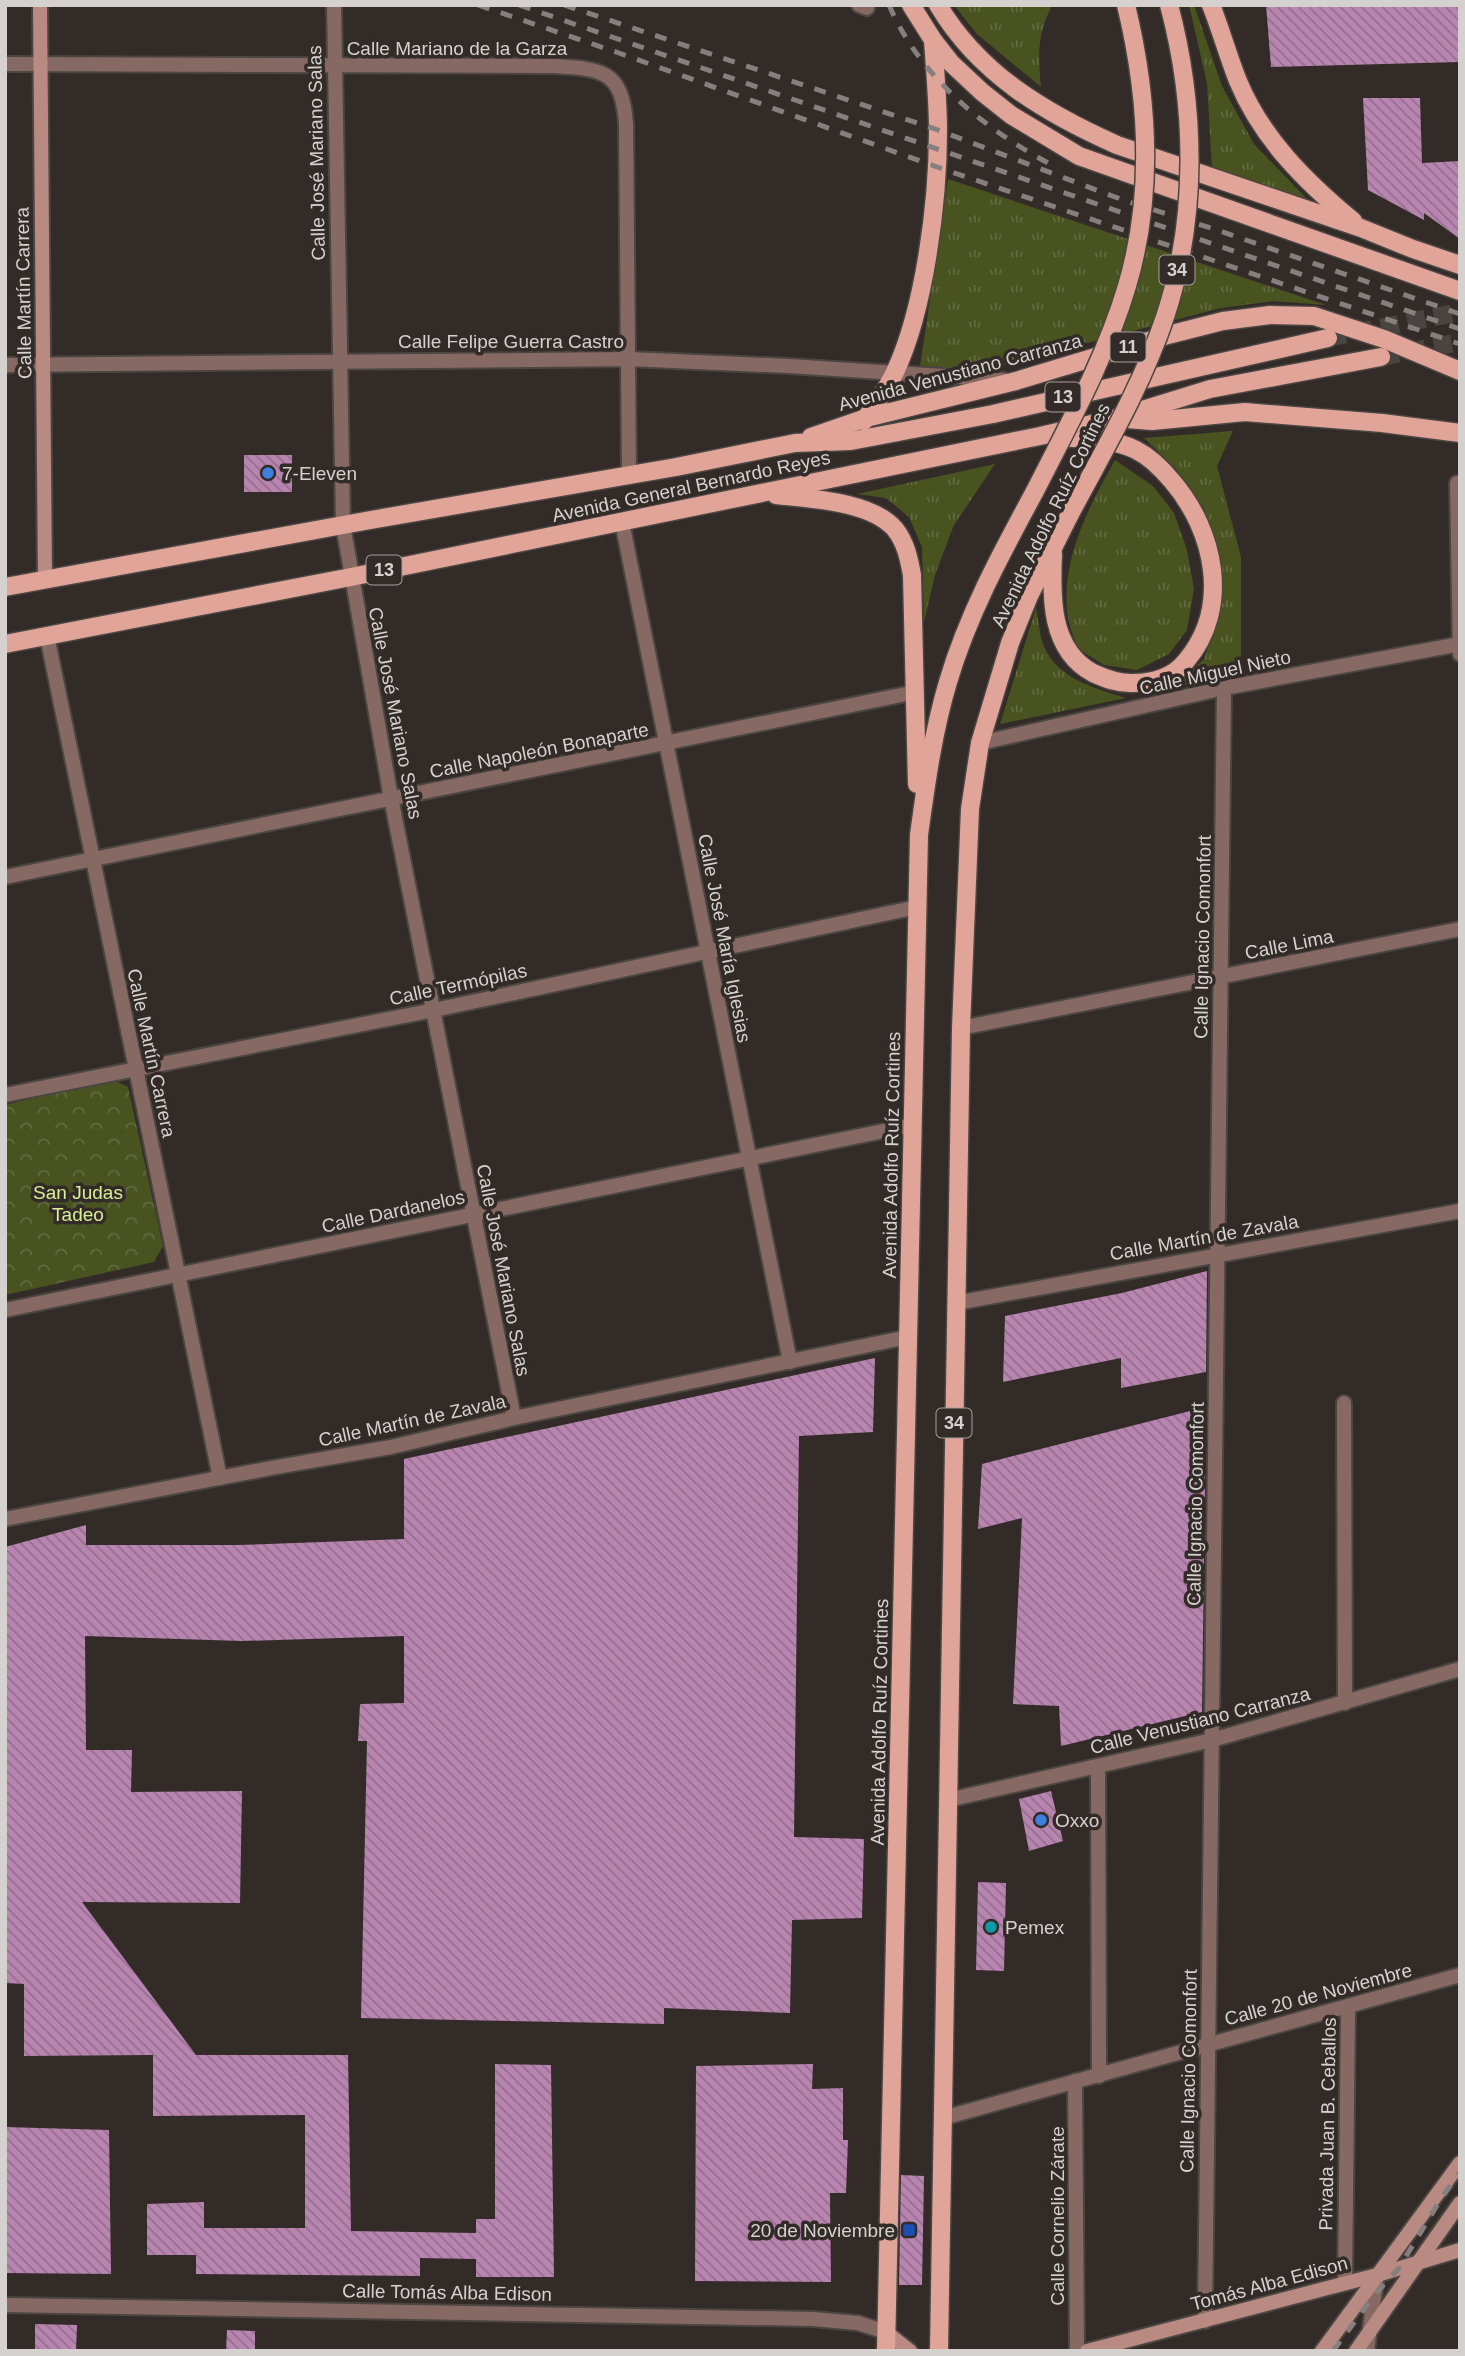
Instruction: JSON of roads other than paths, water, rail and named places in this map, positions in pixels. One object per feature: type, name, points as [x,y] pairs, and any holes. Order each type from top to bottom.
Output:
[{"type":"main road","points":[[911,5],[933,40],[966,77],[1011,115],[1079,156],[1460,291]]},
{"type":"main road","points":[[938,5],[950,25],[986,65],[1045,110],[1074,125],[1117,145],[1361,228],[1460,265]]},
{"type":"main road","name":"Avenida Adolfo Ruíz Cortines","points":[[886,2351],[919,835],[933,744],[948,682],[990,575],[1094,372],[1119,310],[1135,256],[1143,194],[1144,136],[1142,86],[1126,5]]},
{"type":"main road","name":"Avenida Adolfo Ruíz Cortines","points":[[939,2351],[961,1028],[969,820],[980,743],[1010,643],[1029,596],[1123,413],[1165,318],[1182,245],[1187,204],[1188,114],[1182,60],[1169,5]]},
{"type":"main road","points":[[1211,5],[1239,82],[1254,114],[1302,175],[1361,228]]},
{"type":"main road","points":[[850,441],[894,373],[905,348],[921,287],[934,194],[938,130],[933,40]]},
{"type":"main road","name":"Avenida Venustiano Carranza","points":[[795,443],[866,418],[1016,381],[1223,321],[1270,315],[1314,316],[1384,339],[1460,371]]},
{"type":"main road","name":"Avenida General Bernardo Reyes","points":[[5,587],[795,443],[850,441],[993,414],[1328,338]]},
{"type":"main road","name":"Avenida General Bernardo Reyes","points":[[5,644],[351,578],[1040,436],[1112,419],[1210,389],[1381,356]]},
{"type":"main road","points":[[1112,419],[1152,421],[1245,412],[1382,423],[1460,433]]},
{"type":"main road","points":[[1040,436],[1097,439],[1135,449],[1164,471],[1192,508],[1208,547],[1213,574],[1212,604],[1207,628],[1184,664],[1166,677],[1146,683],[1126,684],[1105,679],[1086,669],[1072,656],[1055,619],[1051,594],[1054,546]]},
{"type":"main road","points":[[762,493],[849,505],[883,519],[895,529],[909,556],[912,575],[919,835]]},
{"type":"street","name":"Calle Martín Carrera","points":[[40,5],[45,579]]},
{"type":"street","name":"Calle José Mariano Salas","points":[[334,5],[343,525],[391,798],[514,1418]]},
{"type":"street","name":"Calle Mariano de la Garza","points":[[5,64],[581,68],[599,72],[613,79],[621,92],[626,124],[629,359]]},
{"type":"street","name":"Calle Felipe Guerra Castro","points":[[5,365],[629,359],[1016,381]]},
{"type":"street","points":[[629,359],[629,475]]},
{"type":"street","points":[[1457,483],[1460,654]]},
{"type":"street","name":"Calle José María Iglesias","points":[[622,522],[790,1362]]},
{"type":"street","name":"Calle Martín Carrera","points":[[47,636],[220,1478]]},
{"type":"street","name":"Calle Miguel Nieto","points":[[980,743],[1224,688],[1460,644]]},
{"type":"street","name":"Calle Ignacio Comonfort","points":[[1205,2320],[1224,688]]},
{"type":"street","name":"Calle Napoleón Bonaparte","points":[[5,877],[916,692]]},
{"type":"street","name":"Calle Termópilas","points":[[5,1094],[434,1010],[917,907]]},
{"type":"street","name":"Calle Lima","points":[[961,1028],[1460,929]]},
{"type":"street","name":"Calle Dardanelos","points":[[5,1310],[912,1125]]},
{"type":"street","name":"Calle Martín de Zavala","points":[[956,1303],[1460,1211]]},
{"type":"street","name":"Calle Martín de Zavala","points":[[5,1520],[391,1447],[514,1418],[908,1337]]},
{"type":"street","points":[[1344,1403],[1345,1703]]},
{"type":"street","name":"Calle Venustiano Carranza","points":[[948,1800],[1212,1740],[1460,1669]]},
{"type":"street","points":[[1098,1766],[1099,2076]]},
{"type":"street","name":"Calle 20 de Noviembre","points":[[943,2118],[1460,1975]]},
{"type":"street","name":"Privada Juan B. Ceballos","points":[[1345,2283],[1348,2008]]},
{"type":"street","name":"Calle Cornelio Zárate","points":[[1075,2081],[1077,2351]]},
{"type":"street","points":[[1322,2351],[1460,2163]]},
{"type":"street","points":[[1356,2351],[1460,2203]]},
{"type":"street","name":"Tomás Alba Edison","points":[[1087,2351],[1377,2275],[1460,2250]]},
{"type":"street","points":[[1367,2351],[1377,2275]]},
{"type":"street","name":"Calle Tomás Alba Edison","points":[[5,2305],[813,2319],[858,2323],[886,2332]]},
{"type":"street","points":[[886,2332],[910,2351]]},
{"type":"tunnel","points":[[1328,338],[1460,312]]},
{"type":"tunnel","points":[[1381,357],[1460,342]]},
{"type":"railway","points":[[478,5],[937,167],[1460,344]]},
{"type":"railway","points":[[519,5],[1460,329]]},
{"type":"railway","points":[[564,5],[938,130],[1123,200],[1460,314]]},
{"type":"railway","points":[[889,5],[918,55],[956,98],[1001,134],[1050,164]]},
{"type":"railway","points":[[1333,2351],[1376,2293],[1399,2268],[1460,2172]]},
{"type":"place","name":"7-Eleven","points":[[268,473]]},
{"type":"place","name":"Oxxo","points":[[1041,1820]]},
{"type":"place","name":"Pemex","points":[[991,1927]]},
{"type":"place","name":"20 de Noviembre","points":[[909,2230]]},
{"type":"park label","name":"San Judas Tadeo","points":[[78,1203]]}]
